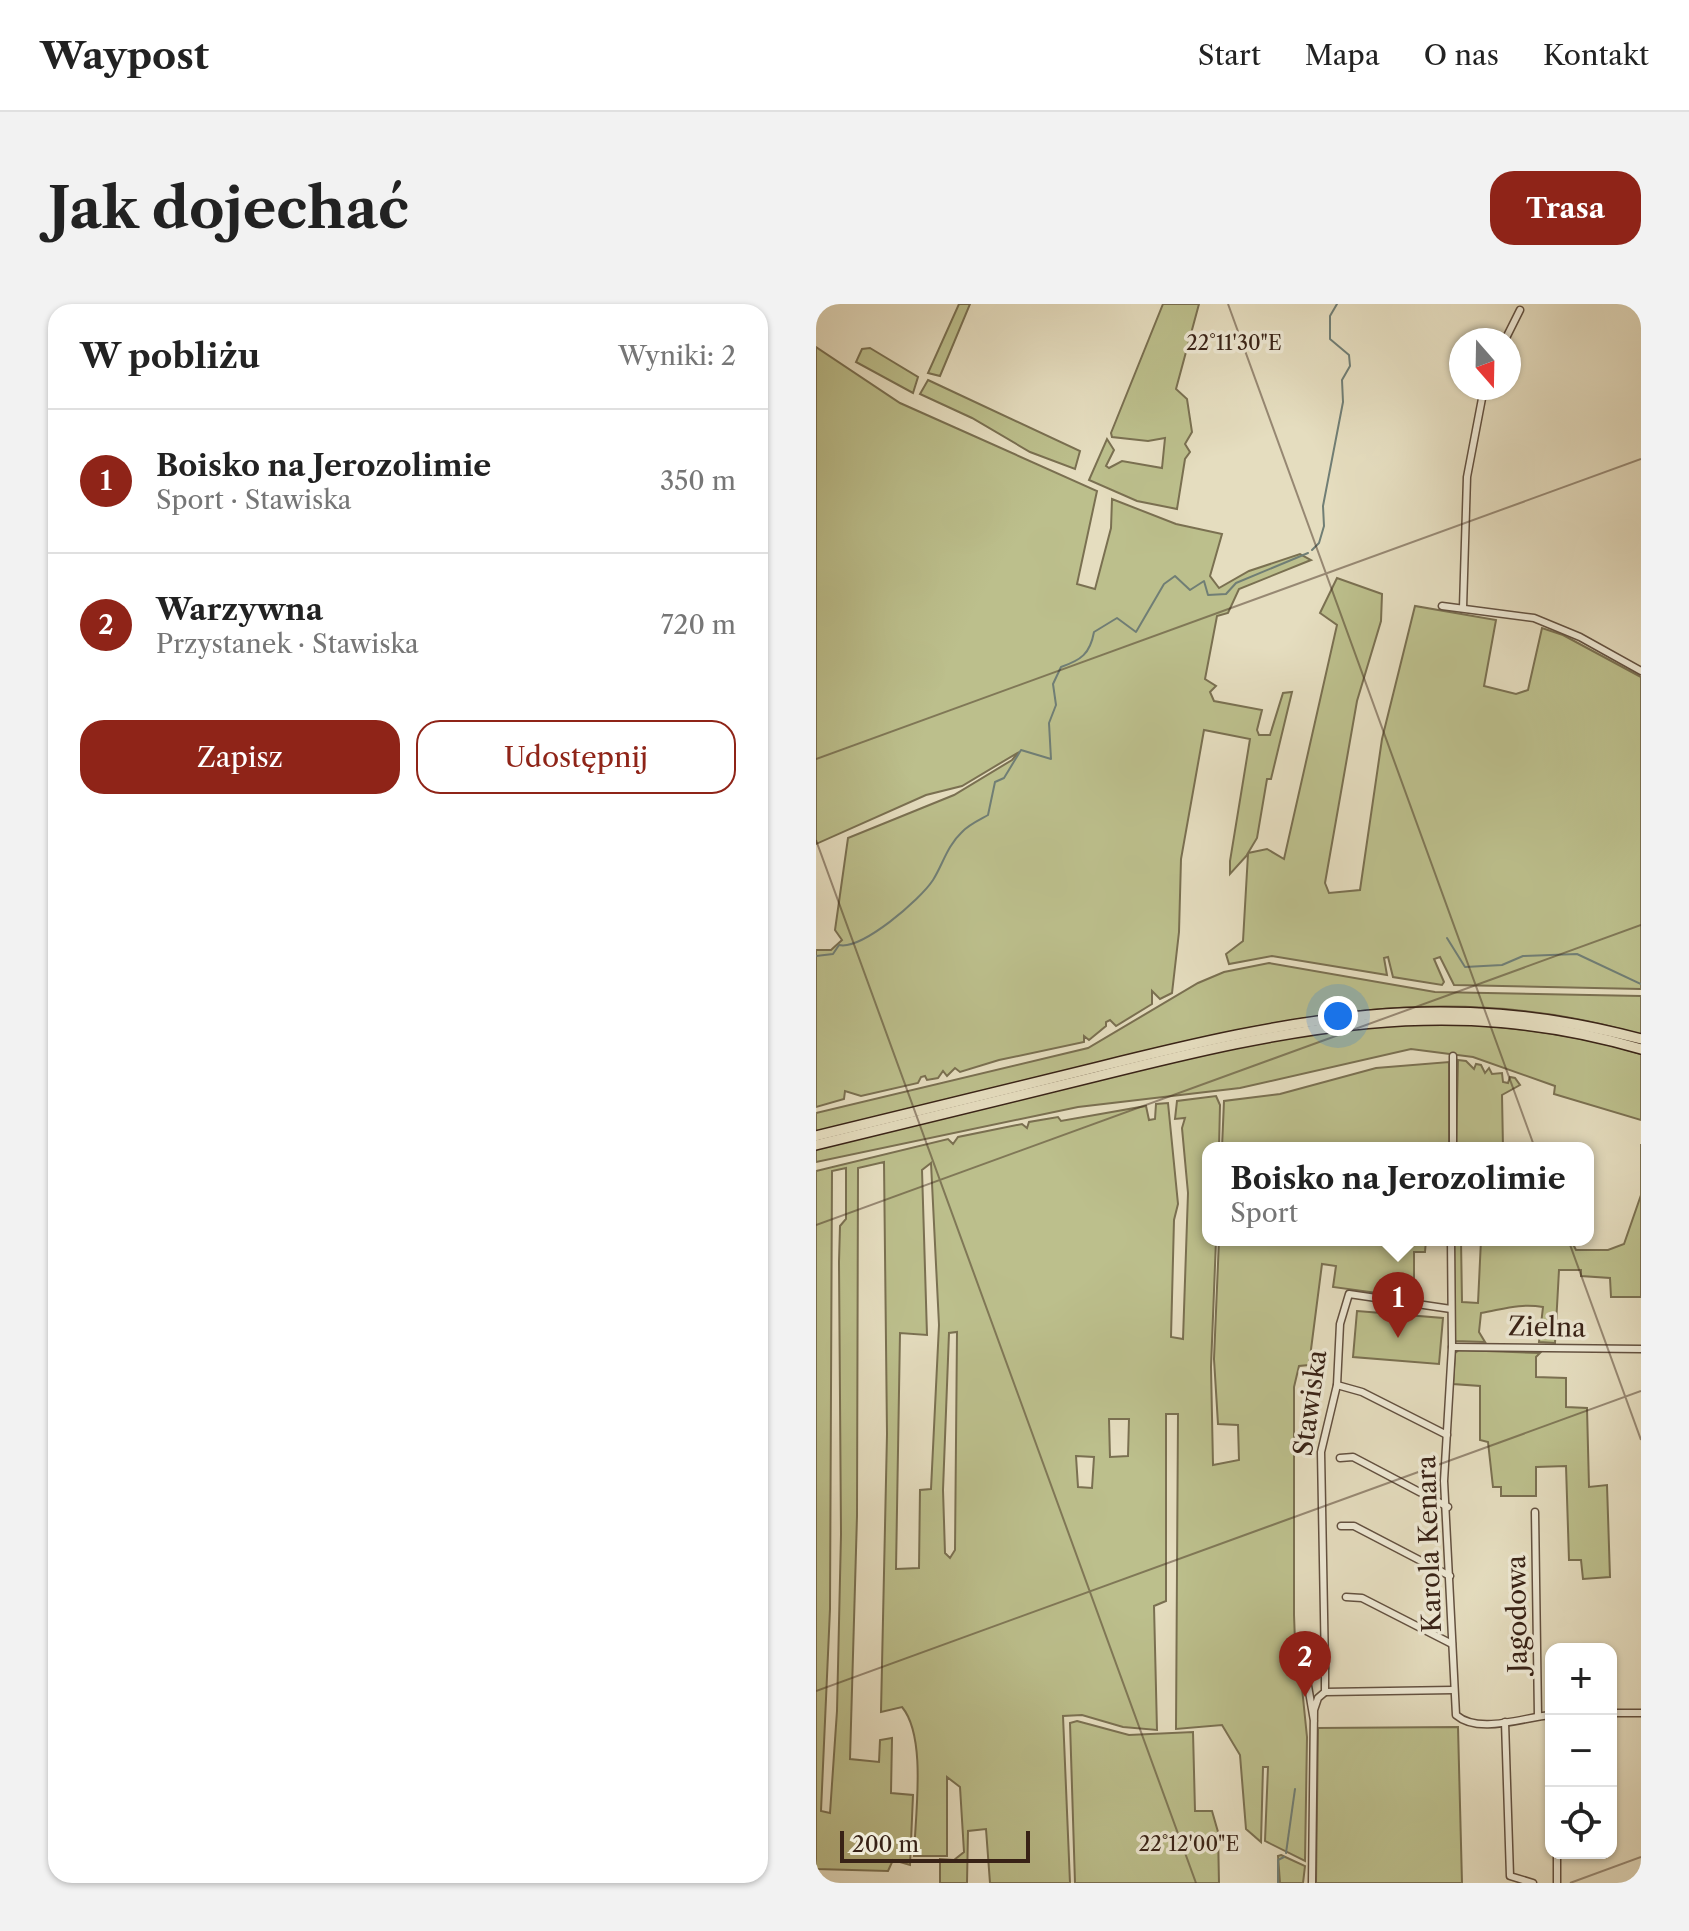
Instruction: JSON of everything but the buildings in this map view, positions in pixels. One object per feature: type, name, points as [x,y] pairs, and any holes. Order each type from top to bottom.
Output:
[{"type":"main road","points":[[816,1136],[1226,1036],[1333,1016],[1403,1010],[1486,1012],[1565,1021],[1641,1039]]},
{"type":"main road","points":[[816,1145],[1231,1044],[1347,1023],[1409,1019],[1481,1020],[1559,1030],[1641,1049]]},
{"type":"street","points":[[1511,328],[1520,310]]},
{"type":"street","points":[[1463,608],[1467,477],[1482,400]]},
{"type":"street","points":[[1442,606],[1534,618],[1641,671]]},
{"type":"street","points":[[1453,1056],[1453,1142]]},
{"type":"street","name":"Karola Kenara","points":[[1451,1246],[1452,1347],[1444,1481],[1448,1507],[1456,1715],[1459,1719],[1505,1722],[1545,1715]]},
{"type":"street","name":"Stawiska","points":[[1312,1883],[1314,1721],[1318,1698],[1325,1692],[1321,1452],[1337,1385],[1340,1324],[1349,1294],[1451,1309]]},
{"type":"street","name":"Zielna","points":[[1452,1347],[1641,1349]]},
{"type":"street","points":[[1337,1385],[1362,1392],[1447,1435]]},
{"type":"street","points":[[1340,1458],[1353,1457],[1448,1507]]},
{"type":"street","name":"Jagodowa","points":[[1535,1512],[1538,1716]]},
{"type":"street","points":[[1341,1526],[1354,1526],[1450,1576]]},
{"type":"street","points":[[1346,1597],[1362,1598],[1452,1644]]},
{"type":"street","name":"Stawiska","points":[[1314,1721],[1306,1674],[1316,1667],[1325,1668]]},
{"type":"street","points":[[1325,1692],[1453,1690]]},
{"type":"street","points":[[1617,1713],[1641,1713]]},
{"type":"street","points":[[1505,1722],[1510,1876],[1533,1883]]},
{"type":"street","points":[[1557,1859],[1557,1883]]},
{"type":"green space","points":[[959,304],[970,304],[940,376],[928,373]]},
{"type":"green space","points":[[1163,304],[1199,304],[1176,389],[1187,399],[1192,432],[1185,444],[1190,452],[1185,459],[1177,509],[1137,501],[1089,480],[1107,439],[1114,450],[1106,466],[1109,468],[1122,461],[1162,468],[1165,438],[1148,441],[1112,437],[1111,433]]},
{"type":"green space","points":[[816,347],[900,403],[1097,491],[1077,584],[1095,589],[1111,528],[1112,499],[1176,524],[1222,534],[1210,576],[1219,588],[1249,571],[1300,554],[1311,560],[1239,589],[1228,613],[1217,616],[1205,679],[1216,686],[1210,692],[1214,701],[1262,710],[1257,730],[1259,735],[1270,735],[1283,693],[1292,692],[1271,779],[1267,779],[1257,838],[1248,853],[1267,849],[1284,859],[1337,625],[1320,613],[1337,578],[1382,594],[1381,621],[1357,701],[1325,883],[1329,893],[1360,890],[1382,739],[1415,606],[1496,620],[1484,686],[1516,694],[1528,690],[1542,628],[1563,635],[1641,677],[1641,989],[1454,985],[1440,957],[1434,959],[1444,982],[1442,985],[1393,977],[1388,957],[1384,958],[1387,975],[1272,956],[1229,964],[1226,954],[1243,941],[1248,854],[1230,874],[1230,861],[1250,739],[1204,730],[1181,859],[1179,932],[1172,993],[1160,999],[1152,991],[1152,1004],[1116,1026],[1110,1020],[1106,1022],[1106,1026],[1089,1040],[1084,1036],[1084,1042],[999,1060],[960,1072],[955,1068],[947,1076],[943,1071],[938,1078],[927,1080],[925,1076],[918,1083],[861,1096],[845,1091],[844,1099],[816,1107],[816,950],[831,950],[842,940],[835,930],[848,838],[954,795],[1012,760],[1019,752],[962,786],[926,795],[816,844]]},
{"type":"green space","points":[[870,348],[918,377],[913,393],[856,362],[862,349]]},
{"type":"green space","points":[[928,380],[1080,451],[1075,469],[1030,452],[972,418],[920,394]]},
{"type":"green space","points":[[1269,963],[1435,992],[1641,996],[1641,1035],[1571,1018],[1502,1009],[1433,1007],[1366,1010],[1298,1019],[1162,1047],[816,1132],[816,1113],[1088,1048],[1198,983],[1224,972]]},
{"type":"green space","points":[[1435,1023],[1539,1032],[1641,1054],[1641,1120],[1554,1094],[1555,1086],[1473,1057],[1411,1049],[1240,1088],[1078,1107],[816,1162],[816,1149],[1200,1055],[1320,1031]]},
{"type":"green space","points":[[1458,1060],[1466,1061],[1474,1069],[1476,1064],[1481,1065],[1485,1073],[1489,1068],[1492,1074],[1502,1073],[1503,1082],[1508,1083],[1510,1077],[1515,1078],[1520,1085],[1502,1095],[1503,1142],[1456,1142]]},
{"type":"green space","points":[[1449,1062],[1449,1142],[1222,1142],[1224,1101],[1280,1094],[1376,1068]]},
{"type":"green space","points":[[1216,1096],[1220,1105],[1219,1142],[1202,1142],[1202,1246],[1216,1246],[1211,1367],[1213,1465],[1239,1460],[1238,1425],[1218,1424],[1214,1359],[1219,1246],[1426,1246],[1425,1252],[1414,1252],[1414,1298],[1333,1287],[1336,1266],[1322,1264],[1309,1365],[1299,1366],[1294,1387],[1294,1615],[1296,1668],[1301,1678],[1307,1737],[1305,1861],[1265,1841],[1268,1767],[1263,1767],[1261,1842],[1246,1829],[1240,1755],[1222,1725],[1176,1729],[1178,1414],[1166,1414],[1166,1601],[1154,1606],[1157,1730],[1123,1727],[1082,1715],[1063,1716],[1070,1883],[990,1883],[986,1829],[968,1831],[967,1883],[940,1883],[940,1859],[954,1860],[964,1852],[960,1787],[947,1777],[947,1856],[914,1856],[918,1778],[915,1737],[902,1707],[881,1712],[887,1434],[884,1162],[858,1168],[857,1516],[850,1759],[879,1762],[880,1740],[892,1738],[891,1793],[913,1795],[910,1865],[893,1860],[888,1871],[816,1869],[816,1171],[948,1139],[953,1144],[958,1137],[1022,1124],[1027,1128],[1029,1122],[1058,1117],[1061,1121],[1146,1106],[1149,1120],[1155,1119],[1156,1104],[1168,1103],[1178,1204],[1174,1220],[1171,1337],[1183,1339],[1188,1193],[1182,1128],[1185,1118],[1175,1119],[1177,1101]],"holes":[[[931,1163],[939,1325],[931,1489],[920,1490],[919,1568],[896,1569],[900,1333],[927,1335],[922,1170]],[[846,1168],[846,1219],[840,1226],[839,1262],[841,1534],[837,1711],[830,1813],[821,1811],[830,1609],[832,1171]],[[957,1332],[955,1550],[950,1558],[945,1553],[943,1490],[949,1333]],[[1109,1419],[1129,1419],[1128,1456],[1110,1457]],[[1076,1456],[1094,1457],[1092,1488],[1078,1487]]]},
{"type":"green space","points":[[1641,1195],[1641,1297],[1611,1297],[1610,1278],[1581,1276],[1581,1270],[1559,1270],[1555,1343],[1539,1342],[1543,1307],[1527,1306],[1481,1313],[1479,1332],[1485,1342],[1455,1341],[1454,1246],[1461,1246],[1462,1302],[1478,1303],[1481,1246],[1574,1246],[1576,1250],[1608,1250],[1624,1244]]},
{"type":"green space","points":[[1357,1311],[1443,1318],[1439,1364],[1353,1357]]},
{"type":"green space","points":[[1459,1350],[1540,1353],[1536,1357],[1536,1377],[1566,1378],[1566,1407],[1587,1408],[1589,1487],[1607,1485],[1610,1577],[1583,1579],[1581,1560],[1569,1560],[1566,1466],[1536,1467],[1536,1496],[1501,1496],[1501,1487],[1493,1487],[1488,1442],[1480,1440],[1480,1386],[1453,1384],[1455,1353]]},
{"type":"green space","points":[[1077,1721],[1129,1735],[1193,1732],[1195,1811],[1212,1811],[1218,1832],[1219,1883],[1075,1883],[1070,1723]]},
{"type":"green space","points":[[1458,1727],[1462,1883],[1316,1883],[1318,1728]]},
{"type":"green space","points":[[1278,1856],[1305,1866],[1303,1883],[1280,1883]]},
{"type":"waterway","points":[[1312,550],[1319,543],[1324,526],[1323,506],[1343,402],[1342,380],[1350,366],[1349,355],[1330,339],[1330,316],[1337,304]]},
{"type":"waterway","points":[[816,956],[833,954],[839,945],[862,940],[890,922],[926,889],[957,837],[988,815],[995,782],[1004,778],[1021,750],[1051,759],[1049,723],[1056,705],[1053,684],[1061,667],[1079,659],[1087,651],[1094,632],[1117,618],[1136,632],[1164,584],[1175,576],[1190,590],[1204,581],[1208,595],[1226,594],[1236,583],[1308,553]]},
{"type":"waterway","points":[[1447,938],[1465,967],[1502,965],[1523,956],[1577,954],[1641,984]]},
{"type":"waterway","points":[[1286,1853],[1295,1789]]},
{"type":"waterway","points":[[1278,1883],[1278,1860],[1284,1857]]},
{"type":"place","name":"Boisko na Jerozolimie","points":[[1398,1338]]},
{"type":"place","name":"Warzywna","points":[[1305,1697]]}]
